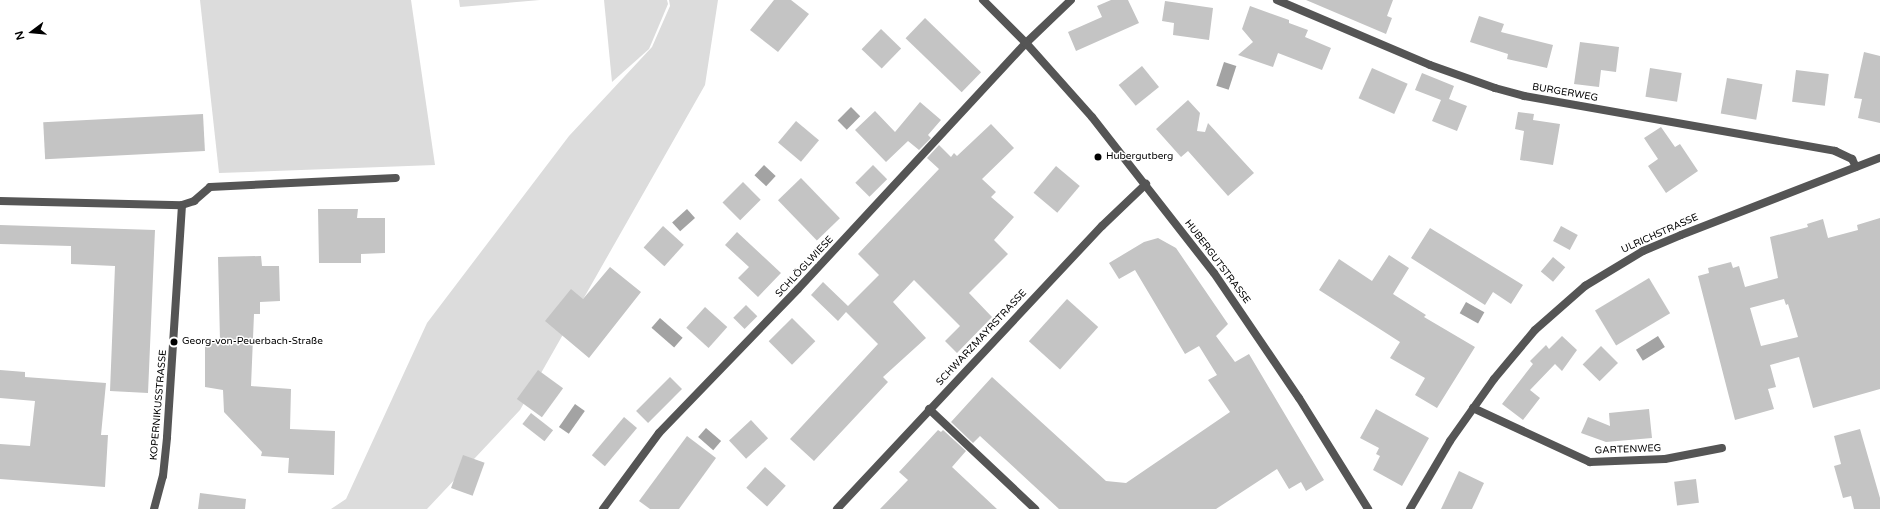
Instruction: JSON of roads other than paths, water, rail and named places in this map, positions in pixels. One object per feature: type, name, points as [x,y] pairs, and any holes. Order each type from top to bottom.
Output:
[{"type":"street","name":"HUBERGUTSTRASSE","points":[[983,0],[1026,43],[1092,117],[1146,184],[1251,325],[1368,509]]},
{"type":"street","points":[[1026,43],[1070,0]]},
{"type":"street","name":"BURGERWEG","points":[[1277,0],[1430,65],[1495,88],[1524,96],[1835,152],[1852,159],[1856,167]]},
{"type":"street","name":"SCHLÖGLWIESE","points":[[603,509],[659,433],[804,283],[1026,43]]},
{"type":"street","name":"ULRICHSTRASSE","points":[[1410,509],[1473,408],[1512,356],[1535,330],[1585,286],[1616,266],[1681,235],[1880,158]]},
{"type":"street","points":[[0,201],[182,205],[194,201],[210,187],[396,178]]},
{"type":"street","name":"SCHWARZMAYRSTRASSE","points":[[837,509],[1102,226],[1146,184]]},
{"type":"street","name":"KOPERNIKUSSTRASSE","points":[[154,509],[163,476],[168,437],[182,205]]},
{"type":"street","name":"GARTENWEG","points":[[1473,408],[1590,462],[1665,459],[1722,448]]},
{"type":"street","points":[[929,409],[1035,509]]},
{"type":"place","name":"Hubergutberg","points":[[1098,157]]},
{"type":"place","name":"Georg-von-Peuerbach-Straße","points":[[174,342]]}]
